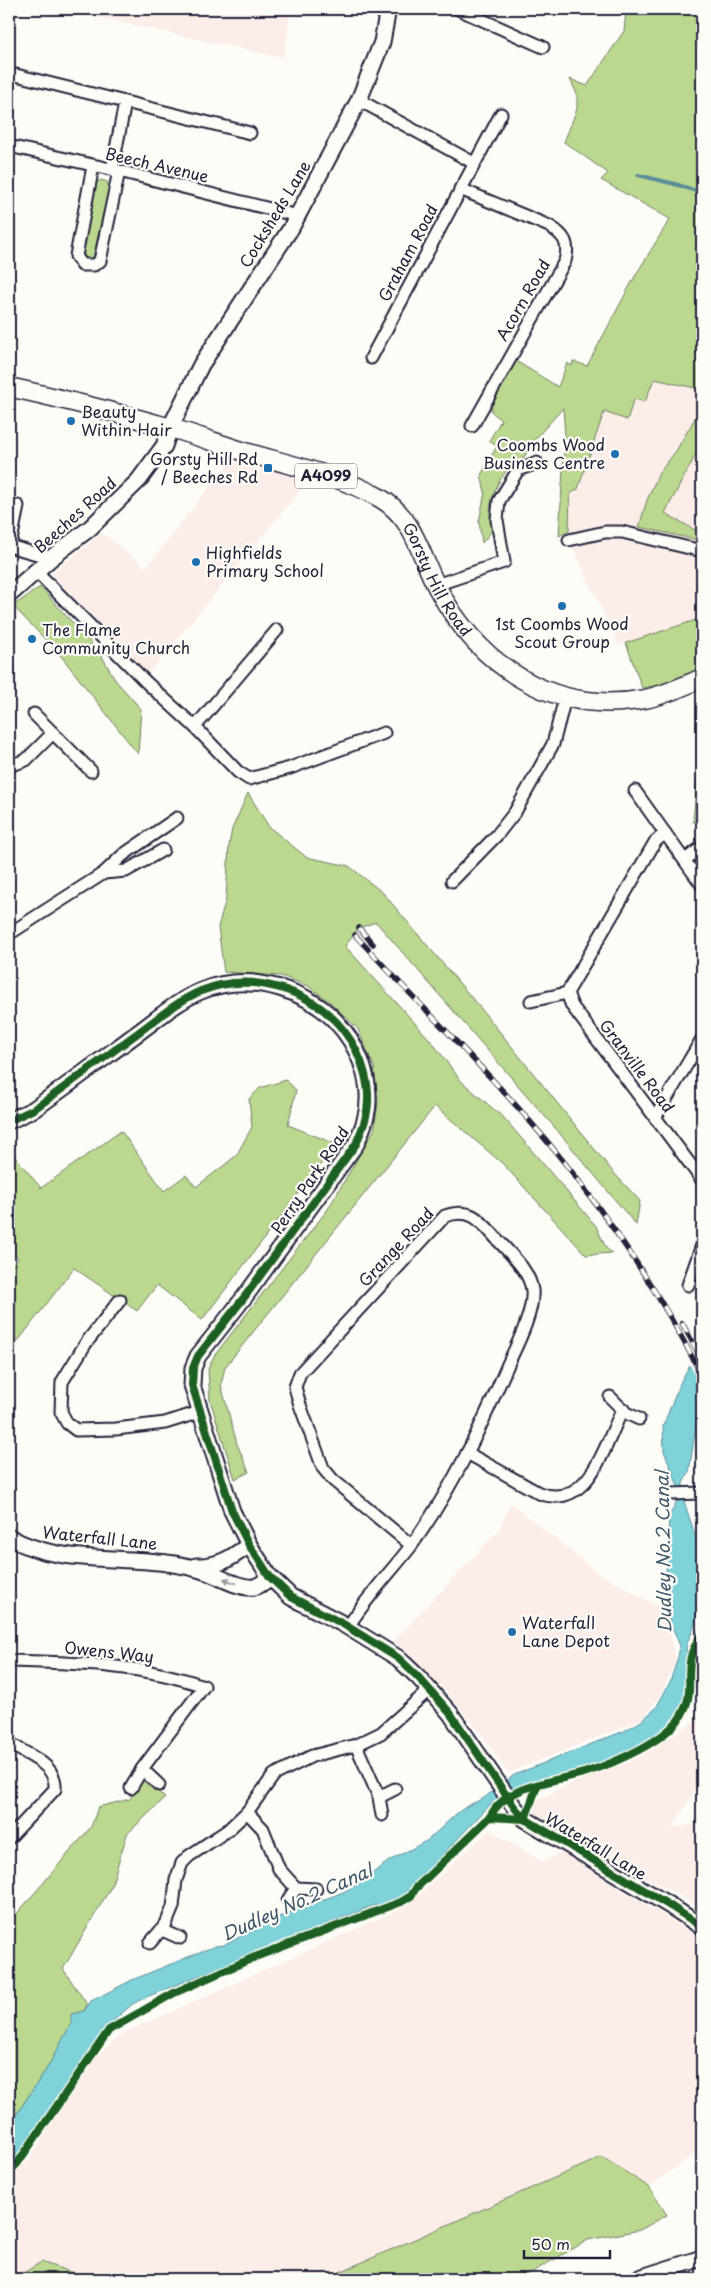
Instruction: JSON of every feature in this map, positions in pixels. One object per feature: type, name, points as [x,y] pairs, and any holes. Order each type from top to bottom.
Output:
[{"type":"main road","name":"A4099","points":[[9,387],[170,428]]},
{"type":"main road","name":"Gorsty Hill Road","points":[[170,428],[342,482],[381,499],[396,510],[410,525],[436,585],[457,621],[488,655],[511,674],[534,686],[565,698],[602,702],[645,699],[662,695],[702,678]]},
{"type":"street","name":"Cocksheds Lane","points":[[170,428],[201,365],[298,216],[359,100],[382,42],[388,9]]},
{"type":"street","points":[[458,9],[543,47]]},
{"type":"street","points":[[16,75],[250,133]]},
{"type":"street","points":[[359,100],[474,163]]},
{"type":"street","points":[[93,166],[76,256],[82,265],[94,265],[100,261],[125,103]]},
{"type":"street","name":"Graham Road","points":[[371,358],[501,114]]},
{"type":"street","name":"Beech Avenue","points":[[9,146],[115,170],[298,216]]},
{"type":"street","name":"Acorn Road","points":[[460,189],[549,226],[560,233],[566,241],[568,251],[565,261],[472,426]]},
{"type":"street","name":"Beeches Road","points":[[9,595],[51,558],[90,528],[139,480],[164,446],[170,428]]},
{"type":"street","points":[[436,585],[504,562],[497,520],[499,501],[518,470],[537,463]]},
{"type":"street","points":[[18,506],[10,546],[51,558]]},
{"type":"street","points":[[569,540],[605,532],[622,532],[702,551]]},
{"type":"street","points":[[37,572],[146,682],[195,727],[238,772],[249,780],[290,768],[384,733]]},
{"type":"street","points":[[195,727],[277,630]]},
{"type":"street","points":[[452,881],[497,835],[515,812],[554,744],[565,698]]},
{"type":"street","points":[[34,714],[91,771]]},
{"type":"street","points":[[9,766],[26,760],[53,733]]},
{"type":"street","points":[[635,791],[702,885]]},
{"type":"street","points":[[9,934],[104,873],[123,855],[177,818]]},
{"type":"street","points":[[531,1001],[567,993],[655,842],[665,833]]},
{"type":"street","points":[[685,860],[702,847]]},
{"type":"street","points":[[104,873],[126,870],[163,850]]},
{"type":"street","name":"Perry Park Road","points":[[9,1121],[34,1110],[179,1003],[209,988],[232,983],[258,983],[293,993],[322,1009],[338,1022],[352,1042],[361,1061],[368,1095],[366,1119],[356,1144],[251,1288],[198,1356],[191,1375],[200,1412],[232,1511],[249,1545],[270,1577]]},
{"type":"street","name":"Granville Road","points":[[567,993],[572,1006],[702,1180]]},
{"type":"street","points":[[655,1118],[702,1039]]},
{"type":"street","name":"Grange Road","points":[[348,1627],[411,1545],[438,1504],[467,1453],[518,1343],[531,1305],[532,1290],[526,1272],[480,1220],[466,1213],[455,1213],[445,1216],[300,1373],[295,1387],[323,1468],[333,1480],[411,1545]]},
{"type":"street","points":[[688,1285],[702,1245]]},
{"type":"street","points":[[120,1300],[86,1344],[62,1382],[61,1412],[67,1423],[76,1430],[116,1429],[165,1423],[200,1412]]},
{"type":"street","points":[[610,1397],[623,1409],[639,1419]]},
{"type":"street","points":[[467,1453],[539,1493],[551,1497],[564,1496],[577,1490],[587,1480],[623,1409]]},
{"type":"street","points":[[670,1494],[699,1493]]},
{"type":"street","name":"Waterfall Lane","points":[[10,1541],[48,1553],[174,1563],[189,1566],[245,1586],[260,1585],[270,1577],[291,1597],[348,1627],[398,1658],[450,1713],[515,1808],[533,1824],[702,1927]]},
{"type":"street","name":"Waterfall Lane","points":[[189,1566],[209,1567],[226,1562],[249,1545]]},
{"type":"street","name":"Owens Way","points":[[9,1661],[102,1664],[180,1678],[204,1686],[142,1769]]},
{"type":"street","points":[[150,1943],[162,1930],[173,1907],[176,1880],[182,1863],[189,1856],[218,1839],[247,1812],[274,1775],[312,1756],[356,1745],[380,1733],[429,1690]]},
{"type":"street","points":[[9,1742],[49,1768],[56,1783],[55,1789],[9,1838]]},
{"type":"street","points":[[356,1745],[379,1798],[382,1816]]},
{"type":"street","points":[[131,1788],[142,1769],[159,1785]]},
{"type":"street","points":[[379,1798],[395,1790]]},
{"type":"street","points":[[247,1812],[263,1829],[279,1869],[296,1888],[316,1889]]},
{"type":"street","points":[[288,1900],[296,1888]]},
{"type":"street","points":[[162,1930],[180,1938]]},
{"type":"street","points":[[636,2279],[702,2258]]},
{"type":"shaded area","points":[[60,9],[291,9],[284,58]]},
{"type":"shaded area","points":[[702,366],[702,619],[619,645],[569,540],[571,470],[578,417],[633,373]]},
{"type":"shaded area","name":"Highfields Primary School","points":[[232,458],[308,481],[148,674],[51,574],[102,533],[146,568]]},
{"type":"shaded area","points":[[511,1503],[597,1572],[668,1612],[669,1630],[676,1660],[662,1692],[643,1719],[508,1773],[479,1731],[444,1689],[393,1642],[499,1530]]},
{"type":"shaded area","points":[[702,1717],[702,1782],[695,1783],[692,1797],[671,1828],[702,1823],[701,1910],[677,1894],[625,1868],[535,1813],[536,1801],[561,1788],[636,1759]]},
{"type":"shaded area","points":[[489,1830],[543,1862],[561,1852],[702,1939],[702,2148],[649,2187],[601,2157],[324,2279],[9,2279],[9,2179],[30,2159],[71,2091],[100,2053],[124,2033],[407,1906]]},
{"type":"green space","points":[[625,9],[702,9],[702,396],[700,389],[654,379],[645,402],[634,399],[627,420],[604,412],[578,489],[570,494],[569,531],[559,536],[565,435],[563,408],[528,447],[520,463],[503,475],[493,497],[490,511],[492,531],[482,543],[479,522],[485,492],[481,475],[497,446],[489,441],[501,420],[491,411],[491,407],[516,361],[558,387],[567,363],[572,366],[573,361],[587,366],[634,278],[670,219],[601,180],[608,173],[564,142],[577,109],[577,94],[570,79],[587,86],[624,31]]},
{"type":"green space","points":[[102,180],[107,182],[109,187],[93,258],[88,261],[82,255],[97,182]]},
{"type":"green space","points":[[702,406],[702,443],[665,513],[702,534],[702,541],[639,527],[647,500],[659,473],[676,451]]},
{"type":"green space","points":[[40,587],[100,653],[116,681],[141,709],[138,754],[61,656],[13,606]]},
{"type":"green space","points":[[702,618],[702,668],[659,685],[642,688],[626,643]]},
{"type":"green space","points":[[702,776],[702,819],[693,822],[697,778]]},
{"type":"green space","points":[[248,793],[269,827],[306,857],[349,866],[383,893],[482,1010],[613,1172],[640,1201],[636,1225],[556,1129],[376,922],[359,928],[345,946],[432,1042],[461,1081],[505,1119],[596,1226],[606,1248],[612,1253],[586,1255],[503,1164],[435,1106],[225,1367],[221,1385],[237,1444],[249,1472],[235,1479],[210,1400],[208,1369],[214,1356],[328,1209],[374,1130],[378,1103],[374,1067],[358,1029],[330,1002],[308,986],[281,976],[224,972],[218,927],[226,899],[229,845],[232,829]]},
{"type":"green space","points":[[286,1080],[296,1090],[288,1125],[336,1144],[202,1320],[157,1285],[137,1311],[74,1268],[9,1353],[9,1328],[11,1327],[9,1322],[9,1269],[18,1258],[9,1247],[9,1154],[11,1152],[41,1188],[121,1131],[164,1191],[186,1175],[196,1187],[236,1156],[252,1127],[249,1099],[260,1088]]},
{"type":"green space","points":[[144,1779],[165,1798],[127,1834],[111,1887],[63,1969],[87,2004],[84,2011],[71,2024],[49,2065],[9,2126],[9,1923],[91,1827],[98,1807],[130,1799]]},
{"type":"green space","points":[[602,2157],[649,2187],[667,2215],[640,2230],[588,2240],[520,2279],[324,2279]]},
{"type":"green space","points":[[41,2262],[91,2279],[14,2279]]},
{"type":"water","points":[[702,1343],[702,1398],[689,1472],[683,1483],[683,1498],[702,1565],[702,1594],[693,1630],[686,1645],[688,1671],[682,1707],[671,1723],[660,1734],[620,1756],[587,1768],[519,1787],[490,1805],[409,1890],[408,1895],[395,1902],[372,1906],[156,1993],[132,2005],[110,2024],[94,2044],[40,2128],[9,2167],[9,2126],[49,2065],[71,2024],[71,2014],[84,2011],[91,2001],[132,1980],[215,1946],[224,1945],[279,1917],[343,1892],[358,1884],[389,1861],[428,1840],[456,1814],[484,1798],[514,1775],[624,1731],[640,1722],[656,1708],[670,1682],[680,1646],[668,1617],[666,1573],[669,1517],[677,1501],[678,1486],[664,1451],[663,1426],[681,1381]]},
{"type":"pier","points":[[699,1344],[702,1350],[702,1389],[689,1363]]},
{"type":"waterway","points":[[638,175],[702,193]]},
{"type":"railway","points":[[359,928],[373,944]]},
{"type":"railway","points":[[355,935],[500,1088],[581,1184],[631,1254],[661,1301],[702,1376]]},
{"type":"railway","points":[[682,1323],[700,1356]]},
{"type":"cycle path","points":[[9,1121],[34,1109],[175,1005],[192,995],[220,985],[259,984],[279,988],[298,995],[315,1004],[331,1016],[344,1031],[361,1061],[367,1085],[367,1109],[356,1144],[246,1295],[198,1356],[193,1368],[192,1385],[232,1511],[249,1545],[270,1577],[291,1597],[343,1624],[398,1658],[418,1677],[450,1713],[515,1808],[525,1819],[702,1927]]},
{"type":"cycle path","points":[[9,2172],[17,2164],[109,2030],[174,1993],[255,1957],[401,1902],[411,1896],[416,1888],[490,1817],[497,1806],[507,1797],[532,1786],[587,1772],[611,1763],[637,1751],[662,1736],[679,1719],[688,1701],[690,1662],[693,1650],[702,1632]]},
{"type":"cycle path","points":[[490,1817],[525,1819],[537,1786]]},
{"type":"place","name":"Beauty Within Hair","points":[[71,421]]},
{"type":"place","name":"Coombs Wood Business Centre","points":[[615,454]]},
{"type":"place","name":"Gorsty Hill Rd / Beeches Rd","points":[[268,468]]},
{"type":"place","name":"Highfields Primary School","points":[[196,562]]},
{"type":"place","name":"1st Coombs Wood Scout Group","points":[[562,606]]},
{"type":"place","name":"The Flame Community Church","points":[[32,639]]},
{"type":"place","name":"Waterfall Lane Depot","points":[[512,1632]]},
{"type":"water label","name":"Dudley No.2 Canal","points":[[664,1552]]},
{"type":"water label","name":"Dudley No.2 Canal","points":[[297,1903]]}]
